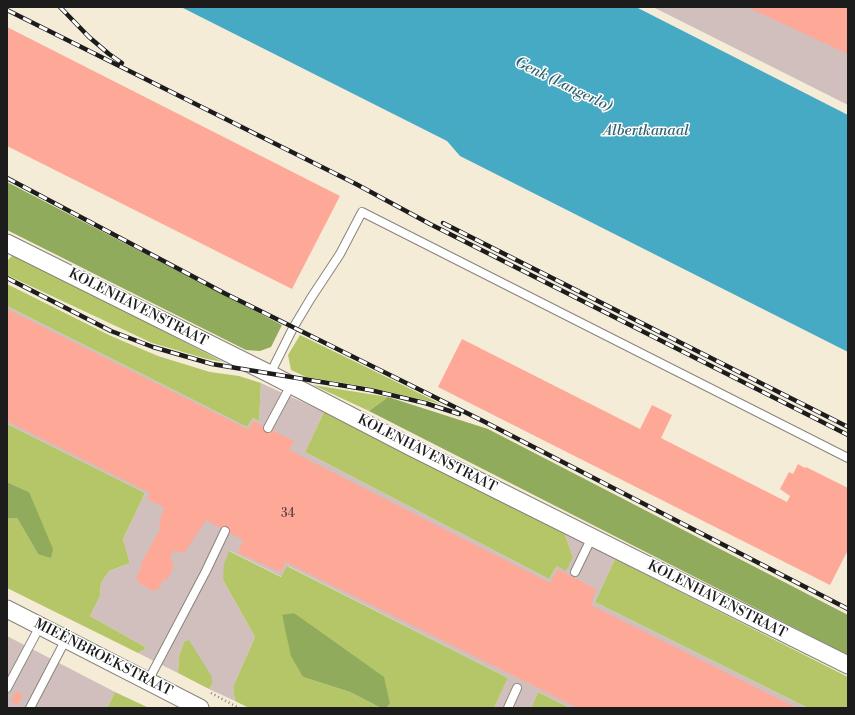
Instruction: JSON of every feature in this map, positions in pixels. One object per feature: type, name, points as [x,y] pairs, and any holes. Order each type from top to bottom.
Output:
[{"type":"street","name":"KOLENHAVENSTRAAT","points":[[7,242],[270,374],[413,448],[848,665]]},
{"type":"street","name":"MIEËNBROEKSTRAAT","points":[[7,609],[148,681],[189,706]]},
{"type":"lane","points":[[270,374],[293,328],[340,254],[362,212],[848,458]]},
{"type":"lane","points":[[268,428],[291,385]]},
{"type":"lane","points":[[148,681],[206,572],[224,531]]},
{"type":"lane","points":[[575,572],[592,537]]},
{"type":"lane","points":[[7,688],[40,626]]},
{"type":"lane","points":[[30,708],[66,639]]},
{"type":"lane","points":[[508,708],[517,688]]},
{"type":"shaded area","points":[[653,7],[848,7],[848,105]]},
{"type":"shaded area","points":[[7,306],[247,427],[253,418],[259,421],[261,383],[324,412],[305,452],[549,579],[557,566],[573,557],[564,532],[615,559],[595,602],[808,708],[570,708],[538,692],[531,708],[494,708],[508,678],[288,566],[282,577],[230,551],[223,580],[255,637],[233,687],[235,701],[209,689],[212,684],[184,642],[179,656],[178,673],[138,653],[147,648],[90,616],[100,596],[101,583],[109,571],[130,563],[123,539],[145,493],[7,424]]},
{"type":"shaded area","points":[[7,636],[115,692],[107,708],[7,708]]},
{"type":"green space","points":[[7,182],[282,325],[271,347],[260,351],[246,350],[7,230]]},
{"type":"green space","points":[[13,255],[25,259],[223,362],[207,359],[152,343],[7,275],[7,261]]},
{"type":"green space","points":[[7,284],[111,336],[158,356],[210,372],[239,376],[261,383],[259,421],[253,418],[247,427],[7,306]]},
{"type":"green space","points":[[300,335],[441,404],[368,387],[306,377],[291,370],[288,355]]},
{"type":"green space","points":[[313,385],[388,397],[369,411]]},
{"type":"green space","points":[[388,397],[488,429],[848,615],[848,655],[369,411]]},
{"type":"green space","points":[[324,412],[564,532],[573,557],[566,571],[557,566],[549,579],[305,452]]},
{"type":"green space","points":[[7,424],[145,493],[123,539],[130,563],[109,571],[101,583],[100,596],[90,616],[147,648],[138,653],[7,588],[7,518],[17,518],[38,554],[29,492],[7,482]]},
{"type":"green space","points":[[7,482],[29,492],[53,549],[51,558],[38,554],[17,518],[7,518]]},
{"type":"green space","points":[[229,551],[281,577],[287,566],[508,678],[494,708],[386,708],[390,704],[294,613],[282,616],[303,677],[350,692],[381,708],[249,708],[235,701],[233,687],[255,637],[223,580],[224,564]]},
{"type":"green space","points":[[615,559],[848,677],[848,708],[808,708],[595,602]]},
{"type":"green space","points":[[294,613],[384,677],[390,704],[386,708],[381,708],[350,692],[303,677],[291,656],[282,615]]},
{"type":"green space","points":[[189,640],[212,677],[212,684],[209,689],[178,673],[179,656],[184,642]]},
{"type":"green space","points":[[115,692],[149,708],[107,708]]},
{"type":"green space","points":[[538,692],[570,708],[531,708]]},
{"type":"water","name":"Albertkanaal","points":[[181,7],[636,7],[848,115],[848,352],[460,156],[447,141]]},
{"type":"building","points":[[747,7],[848,7],[848,54]]},
{"type":"building","points":[[7,27],[340,196],[292,289],[7,146]]},
{"type":"building","points":[[7,309],[249,430],[253,421],[294,441],[289,450],[550,583],[558,569],[596,589],[591,605],[797,708],[578,708],[286,562],[281,572],[238,553],[243,540],[206,520],[184,553],[174,550],[170,558],[174,565],[168,579],[163,580],[159,588],[153,591],[139,583],[136,577],[141,569],[141,564],[160,529],[159,524],[164,507],[147,499],[150,493],[7,421]]},
{"type":"building","points":[[462,339],[640,429],[652,405],[672,415],[661,438],[787,502],[790,496],[780,489],[789,472],[793,474],[798,464],[848,488],[848,550],[830,585],[438,387]]},
{"type":"building","points":[[16,691],[23,695],[18,705],[11,701]]},
{"type":"railway","points":[[60,7],[89,37],[122,63]]},
{"type":"railway","points":[[7,10],[356,184],[430,224],[848,435]]},
{"type":"railway","points":[[7,178],[226,294],[485,422],[848,609]]},
{"type":"railway","points":[[443,223],[848,427]]},
{"type":"railway","points":[[7,278],[111,331],[153,347],[212,364],[370,390],[425,403],[459,414]]},
{"type":"water label","name":"Genk (Langerlo)","points":[[563,85]]}]
